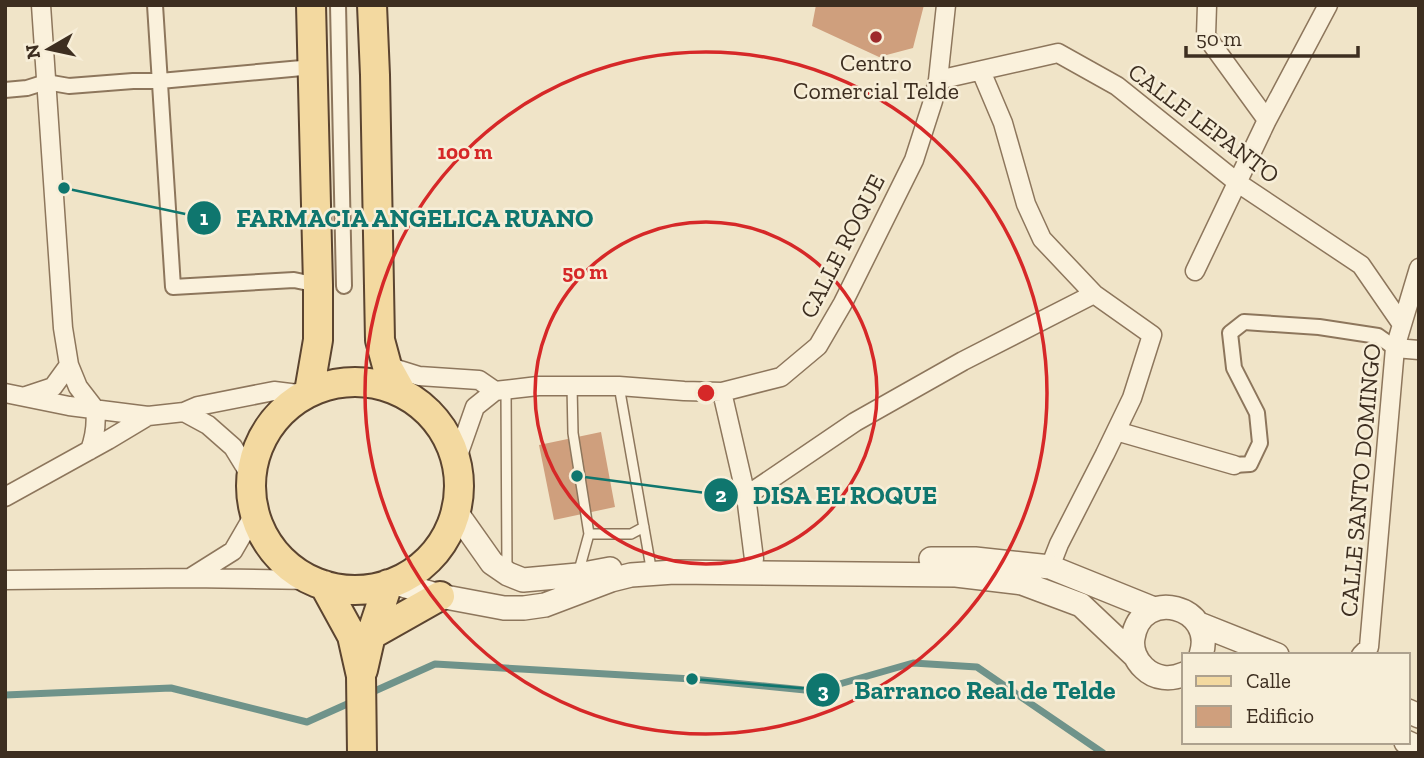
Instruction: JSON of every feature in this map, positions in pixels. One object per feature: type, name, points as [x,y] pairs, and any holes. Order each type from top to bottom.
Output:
[{"type":"main road","points":[[307,394],[331,285],[313,67],[311,5]]},
{"type":"main road","points":[[372,5],[380,340],[387,366],[402,393]]},
{"type":"main road","points":[[340,383],[372,383],[402,393],[426,410],[445,433],[456,461],[459,487],[456,512],[441,546],[415,572],[381,587],[361,591],[335,589],[317,583],[285,564],[267,541],[255,513],[252,478],[257,451],[269,427],[287,407],[307,394],[340,383]]},
{"type":"main road","points":[[317,583],[352,636],[361,676],[362,753]]},
{"type":"main road","points":[[361,676],[371,635],[390,583]]},
{"type":"main road","points":[[371,635],[440,596]]},
{"type":"street","points":[[41,5],[63,328],[69,365],[78,387],[95,409],[95,436],[90,450]]},
{"type":"street","points":[[155,5],[173,287],[294,280],[331,285],[338,5]]},
{"type":"street","name":"CALLE ROQUE","points":[[387,366],[419,376],[479,380],[501,390],[538,386],[619,386],[722,392],[781,377],[818,346],[843,303],[914,160],[938,80],[946,5]]},
{"type":"street","points":[[1207,5],[1206,36],[1267,120]]},
{"type":"street","points":[[1195,271],[1267,120],[1328,5]]},
{"type":"street","name":"CALLE LEPANTO","points":[[938,80],[1058,53],[1117,86],[1238,183],[1361,265],[1401,323]]},
{"type":"street","points":[[5,90],[27,88],[46,82],[69,86],[133,80],[160,81],[313,67]]},
{"type":"street","points":[[981,71],[1003,123],[1026,204],[1042,239],[1094,294],[1152,335],[1132,398],[1059,544],[1051,567]]},
{"type":"street","name":"CALLE SANTO DOMINGO","points":[[1363,653],[1369,647],[1395,348],[1419,268]]},
{"type":"street","points":[[746,496],[855,422],[963,360],[1094,294]]},
{"type":"street","points":[[1116,431],[1234,465],[1250,464],[1260,443],[1257,413],[1234,368],[1230,333],[1244,322],[1319,327],[1378,336],[1395,348],[1419,350]]},
{"type":"street","points":[[14,395],[53,387],[69,365]]},
{"type":"street","points":[[456,461],[475,407],[501,390]]},
{"type":"street","points":[[14,395],[148,416],[184,412],[198,405],[274,391],[307,394]]},
{"type":"street","points":[[722,392],[746,496],[754,559]]},
{"type":"street","points":[[184,412],[208,425],[233,447],[252,478]]},
{"type":"street","points":[[5,497],[148,416]]},
{"type":"street","points":[[456,512],[492,564],[523,580],[578,575],[650,562],[975,559],[1051,567],[1154,609]]},
{"type":"street","points":[[190,578],[233,551],[255,513]]},
{"type":"street","points":[[390,583],[504,608],[524,608],[545,605],[631,575],[674,572],[956,575],[1022,583],[1081,605],[1150,673],[1171,678],[1182,675]]},
{"type":"street","points":[[5,580],[190,578],[317,583]]},
{"type":"street","points":[[1136,657],[1132,643],[1135,629],[1142,617],[1154,609],[1171,606],[1187,612],[1199,624],[1272,653]]},
{"type":"street","points":[[1199,624],[1203,635],[1202,653]]},
{"type":"lane","points":[[572,386],[573,433],[589,534],[578,575]]},
{"type":"lane","points":[[619,386],[650,562]]},
{"type":"lane","points":[[501,390],[508,574]]},
{"type":"lane","points":[[589,534],[631,534],[644,527]]},
{"type":"building","name":"Centro Comercial Telde","points":[[816,5],[924,5],[913,48],[879,57],[812,26]]},
{"type":"building","points":[[601,432],[615,507],[554,520],[539,445]]},
{"type":"waterway","points":[[368,694],[435,664],[692,679],[815,691],[913,663],[977,667],[1103,753]]},
{"type":"waterway","points":[[5,695],[171,688],[307,722],[354,701]]},
{"type":"place","name":"Centro Comercial Telde","points":[[876,37]]},
{"type":"place","name":"FARMACIA ANGELICA RUANO","points":[[64,188]]},
{"type":"place","name":"DISA EL ROQUE","points":[[577,476]]},
{"type":"place","name":"Barranco Real de Telde","points":[[692,679]]}]
